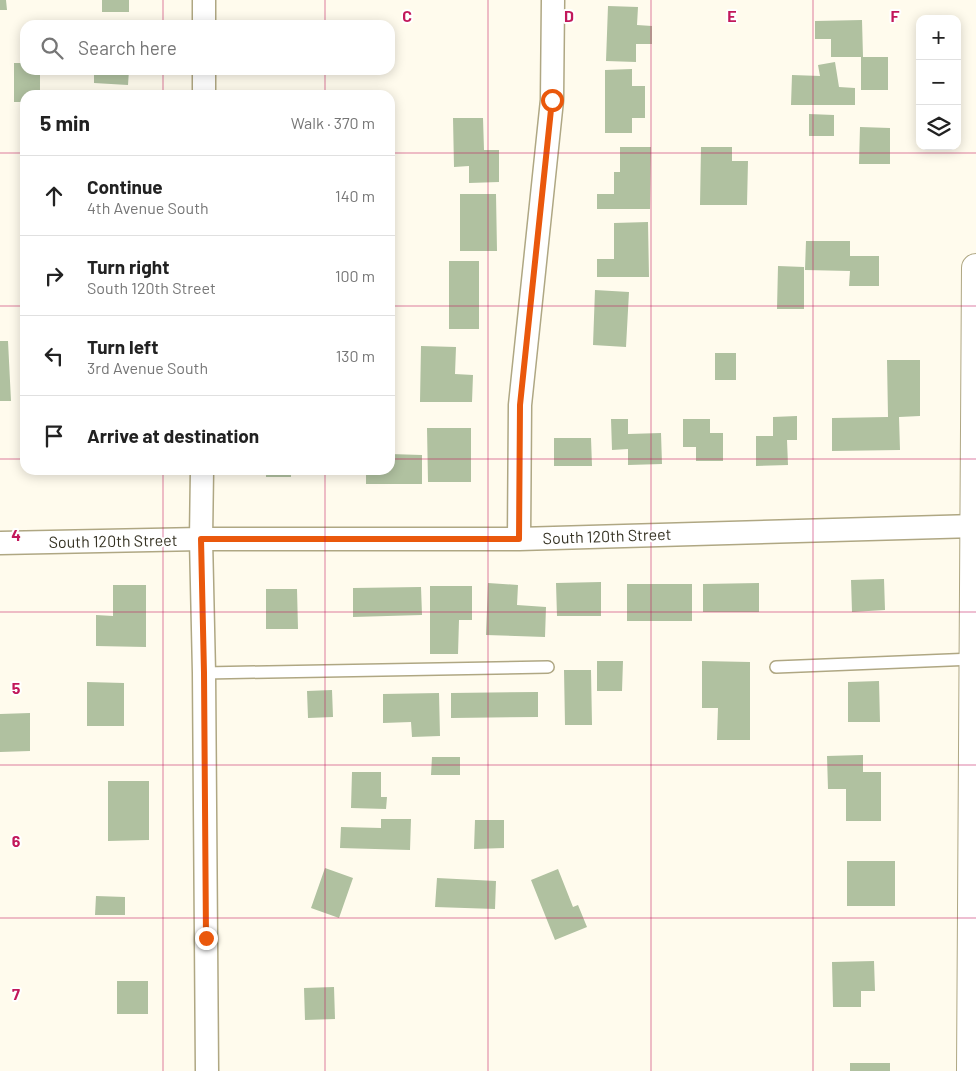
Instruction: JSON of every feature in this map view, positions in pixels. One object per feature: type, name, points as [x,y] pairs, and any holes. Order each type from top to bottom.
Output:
[{"type":"street","points":[[204,0],[204,20]]},
{"type":"street","points":[[519,539],[520,405],[552,100],[553,0]]},
{"type":"street","points":[[204,75],[204,90]]},
{"type":"street","points":[[971,1071],[976,268]]},
{"type":"street","points":[[202,475],[207,1071]]},
{"type":"street","name":"South 120th Street","points":[[0,543],[201,539],[519,539],[975,526]]},
{"type":"lane","points":[[776,667],[974,659]]},
{"type":"lane","points":[[204,673],[548,667]]},
{"type":"building","points":[[0,0],[6,0],[7,10],[0,10]]},
{"type":"building","points":[[102,0],[129,0],[129,12],[102,12]]},
{"type":"building","points":[[608,6],[638,7],[637,25],[652,26],[652,44],[636,44],[636,62],[606,61]]},
{"type":"building","points":[[862,20],[863,57],[831,57],[831,39],[815,39],[815,21]]},
{"type":"building","points":[[861,57],[888,57],[888,90],[861,90]]},
{"type":"building","points":[[835,62],[839,87],[855,88],[855,105],[791,105],[792,75],[820,76],[818,65]]},
{"type":"building","points":[[14,63],[20,63],[20,75],[40,75],[40,90],[20,90],[20,102],[14,102]]},
{"type":"building","points":[[632,69],[632,86],[645,86],[645,118],[632,118],[632,133],[605,133],[605,70]]},
{"type":"building","points":[[94,75],[129,75],[128,85],[94,83]]},
{"type":"building","points":[[809,114],[834,115],[834,136],[809,136]]},
{"type":"building","points":[[453,118],[483,118],[484,150],[499,150],[499,182],[469,183],[469,166],[454,167]]},
{"type":"building","points":[[860,127],[890,128],[890,164],[859,164]]},
{"type":"building","points":[[620,147],[651,147],[650,209],[597,209],[597,194],[614,194],[614,172],[620,172]]},
{"type":"building","points":[[701,147],[732,147],[732,161],[748,161],[747,205],[700,205]]},
{"type":"building","points":[[460,194],[496,194],[497,251],[460,251]]},
{"type":"building","points":[[648,222],[649,277],[597,277],[597,259],[614,259],[614,223]]},
{"type":"building","points":[[806,241],[850,241],[850,256],[879,256],[879,286],[849,286],[850,271],[805,270]]},
{"type":"building","points":[[449,261],[479,261],[479,329],[449,329]]},
{"type":"building","points":[[778,266],[804,267],[804,309],[777,309]]},
{"type":"building","points":[[595,290],[629,292],[626,347],[593,345]]},
{"type":"building","points":[[0,341],[8,341],[11,401],[0,401]]},
{"type":"building","points":[[421,346],[456,347],[455,374],[473,375],[472,402],[420,402]]},
{"type":"building","points":[[715,353],[736,353],[736,380],[715,380]]},
{"type":"building","points":[[887,360],[920,360],[920,416],[899,417],[900,450],[832,451],[832,418],[888,417]]},
{"type":"building","points":[[797,416],[797,440],[787,440],[788,465],[756,466],[756,436],[773,436],[773,417]]},
{"type":"building","points":[[611,419],[628,419],[628,434],[661,433],[662,464],[628,465],[628,449],[612,450]]},
{"type":"building","points":[[683,419],[710,419],[710,433],[723,433],[723,461],[696,461],[696,447],[683,447]]},
{"type":"building","points":[[427,428],[471,428],[471,482],[428,482]]},
{"type":"building","points":[[554,438],[591,438],[592,466],[554,466]]},
{"type":"building","points":[[395,454],[422,455],[422,484],[366,484],[366,475],[395,475]]},
{"type":"building","points":[[266,475],[291,475],[291,477],[266,477]]},
{"type":"building","points":[[884,579],[885,610],[852,612],[851,580]]},
{"type":"building","points":[[601,582],[601,616],[557,616],[556,583]]},
{"type":"building","points":[[488,583],[518,585],[517,605],[546,607],[545,637],[486,635]]},
{"type":"building","points":[[759,583],[759,612],[703,612],[703,584]]},
{"type":"building","points":[[627,584],[692,584],[692,621],[627,621]]},
{"type":"building","points":[[113,585],[146,585],[146,647],[96,646],[96,615],[113,616]]},
{"type":"building","points":[[430,586],[472,586],[472,620],[459,620],[458,654],[430,654]]},
{"type":"building","points":[[421,587],[422,615],[353,617],[353,588]]},
{"type":"building","points":[[266,589],[297,589],[298,629],[266,629]]},
{"type":"building","points":[[597,661],[623,661],[622,691],[597,691]]},
{"type":"building","points":[[702,661],[750,662],[750,740],[717,740],[718,708],[702,708]]},
{"type":"building","points":[[564,670],[591,670],[592,725],[565,725]]},
{"type":"building","points":[[879,681],[880,722],[848,722],[848,682]]},
{"type":"building","points":[[87,682],[124,683],[124,726],[87,726]]},
{"type":"building","points":[[332,690],[333,717],[308,718],[307,691]]},
{"type":"building","points":[[538,692],[538,717],[451,718],[451,693]]},
{"type":"building","points":[[439,693],[440,736],[412,737],[411,722],[383,723],[383,694]]},
{"type":"building","points":[[30,713],[30,751],[0,752],[0,714]]},
{"type":"building","points":[[863,755],[863,772],[881,772],[881,821],[846,821],[846,789],[828,789],[827,756]]},
{"type":"building","points":[[432,757],[460,757],[460,775],[431,775]]},
{"type":"building","points":[[352,772],[381,772],[381,797],[387,797],[386,809],[351,808]]},
{"type":"building","points":[[108,781],[149,781],[149,840],[108,841]]},
{"type":"building","points":[[381,819],[411,819],[410,850],[340,848],[341,827],[381,828]]},
{"type":"building","points":[[475,820],[504,820],[504,848],[474,849]]},
{"type":"building","points":[[847,861],[895,861],[895,906],[847,906]]},
{"type":"building","points":[[325,868],[353,878],[339,918],[311,908]]},
{"type":"building","points":[[558,869],[573,907],[578,905],[587,927],[555,940],[531,880]]},
{"type":"building","points":[[437,878],[496,881],[495,909],[435,907]]},
{"type":"building","points":[[96,896],[125,897],[125,915],[95,915]]},
{"type":"building","points":[[874,961],[875,991],[861,991],[861,1007],[833,1007],[832,962]]},
{"type":"building","points":[[117,981],[148,981],[148,1014],[117,1014]]},
{"type":"building","points":[[334,987],[335,1019],[305,1020],[304,988]]},
{"type":"building","points":[[850,1063],[890,1063],[890,1071],[850,1071]]},
{"type":"route","points":[[206,938],[201,539],[519,539],[520,405],[552,100]]}]
